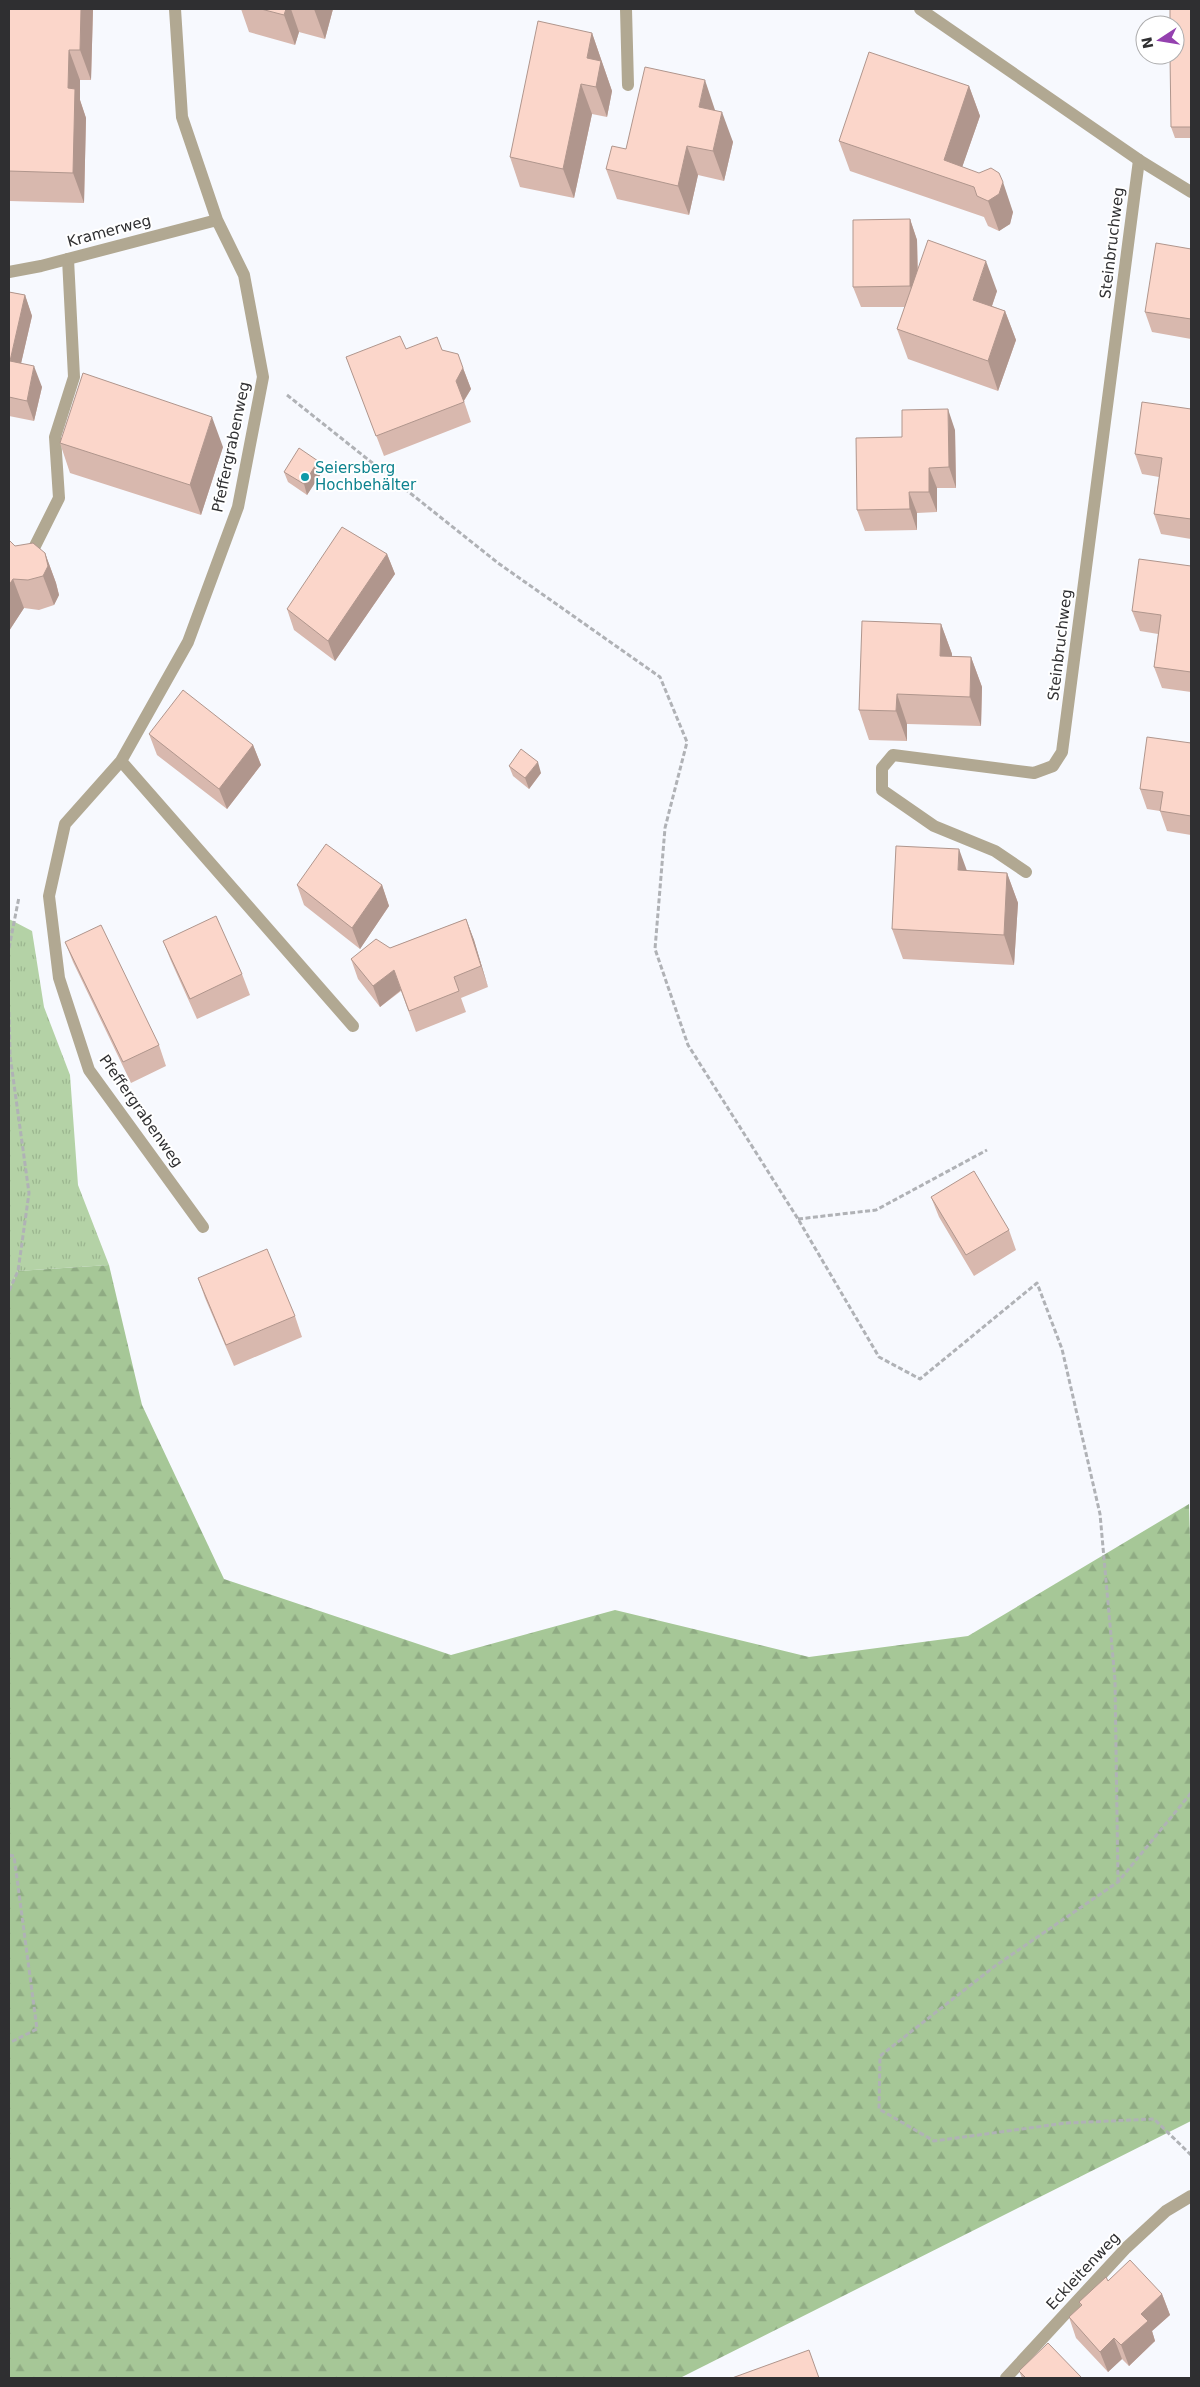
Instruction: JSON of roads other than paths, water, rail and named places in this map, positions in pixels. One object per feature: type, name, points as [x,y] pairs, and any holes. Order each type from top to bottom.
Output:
[{"type":"street","name":"Pfeffergrabenweg","points":[[176,9],[182,117],[216,220],[244,276],[263,377],[238,507],[188,642],[121,761],[65,824],[49,896],[59,978],[89,1070],[203,1227]]},
{"type":"street","points":[[626,9],[628,86]]},
{"type":"street","points":[[920,9],[1140,160],[1191,192]]},
{"type":"street","name":"Steinbruchweg","points":[[1026,872],[995,851],[934,826],[882,790],[882,768],[893,756],[1034,773],[1053,766],[1062,752],[1140,160]]},
{"type":"street","name":"Kramerweg","points":[[9,272],[68,259],[216,220]]},
{"type":"street","points":[[31,554],[59,498],[55,437],[74,377],[68,259]]},
{"type":"street","points":[[121,761],[353,1026]]},
{"type":"street","name":"Eckleitenweg","points":[[1006,2378],[1126,2248],[1166,2211],[1191,2196]]},
{"type":"place","name":"Seiersberg Hochbehälter","points":[[305,477]]}]
